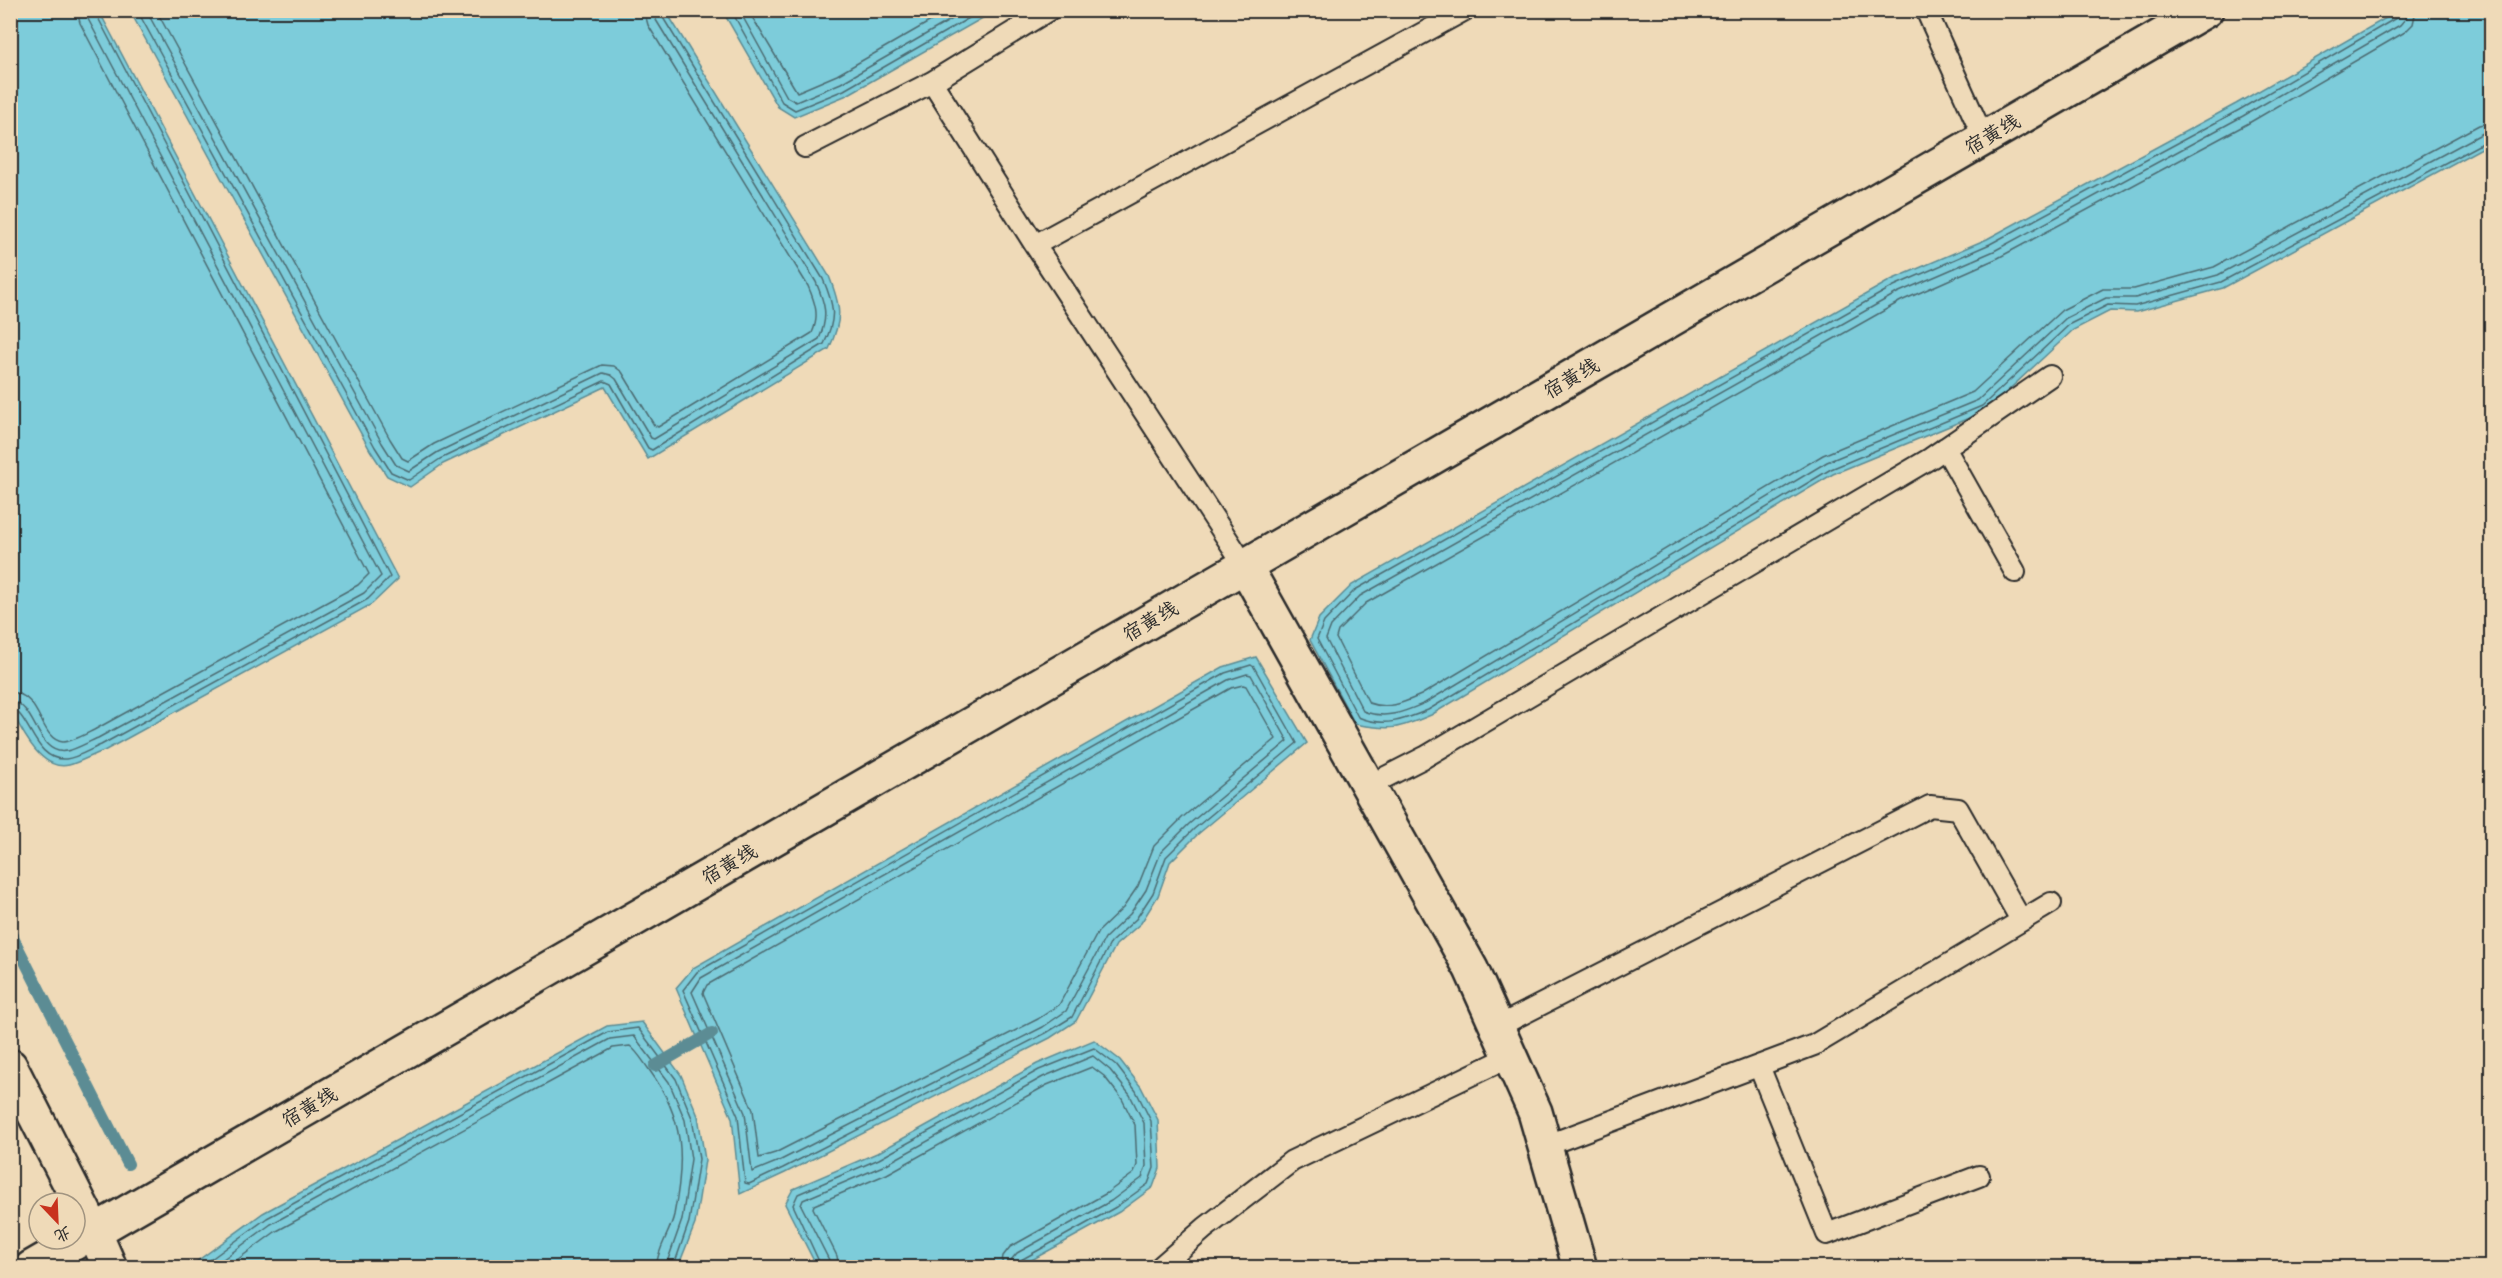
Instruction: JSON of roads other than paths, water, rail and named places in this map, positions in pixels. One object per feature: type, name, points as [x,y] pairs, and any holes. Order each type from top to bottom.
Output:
[{"type":"main road","name":"宿黄线","points":[[31,1268],[2206,10]]},
{"type":"main road","points":[[1245,566],[1471,969],[1535,1112],[1580,1268]]},
{"type":"main road","points":[[10,1066],[111,1268]]},
{"type":"lane","points":[[805,147],[932,82],[1049,10]]},
{"type":"lane","points":[[1035,245],[1465,10]]},
{"type":"lane","points":[[1926,10],[1984,139]]},
{"type":"lane","points":[[932,82],[1035,245],[1245,566]]},
{"type":"lane","points":[[1368,786],[1425,757],[1945,448],[2050,376]]},
{"type":"lane","points":[[1945,448],[2015,572]]},
{"type":"lane","points":[[1497,1026],[1930,806],[1958,809],[2021,921]]},
{"type":"lane","points":[[1545,1146],[1814,1045],[2051,903]]},
{"type":"lane","points":[[1159,1268],[1205,1228],[1292,1161],[1511,1056]]},
{"type":"lane","points":[[1759,1066],[1827,1234],[1979,1176]]},
{"type":"water","points":[[725,10],[995,11],[847,95],[794,117],[778,107],[726,17]]},
{"type":"water","points":[[10,11],[99,11],[398,579],[372,604],[104,751],[69,765],[59,765],[41,756],[26,738],[11,710]]},
{"type":"water","points":[[130,11],[666,11],[829,276],[839,312],[837,329],[829,349],[648,459],[605,387],[443,464],[410,487],[387,476],[370,450]]},
{"type":"water","points":[[2398,11],[2491,11],[2491,143],[2223,288],[2136,312],[2110,311],[2073,330],[1986,411],[1833,474],[1431,715],[1410,723],[1386,728],[1355,724],[1310,640],[1319,618],[1352,585],[1891,280],[1987,239],[2236,104]]},
{"type":"water","points":[[1256,657],[1307,743],[1198,834],[1170,862],[1158,896],[1141,923],[1116,945],[1076,1021],[1050,1038],[740,1194],[732,1118],[676,988],[693,968],[1223,667]]},
{"type":"water","points":[[642,1022],[681,1075],[698,1116],[705,1160],[695,1224],[678,1267],[189,1267],[263,1213],[607,1026]]},
{"type":"water","points":[[1094,1040],[1120,1060],[1141,1087],[1158,1120],[1160,1168],[1153,1187],[1119,1212],[1019,1267],[817,1267],[785,1204],[793,1189],[877,1153],[1037,1064]]},
{"type":"waterway","points":[[10,932],[128,1164]]},
{"type":"waterway","points":[[655,1066],[712,1033]]}]
